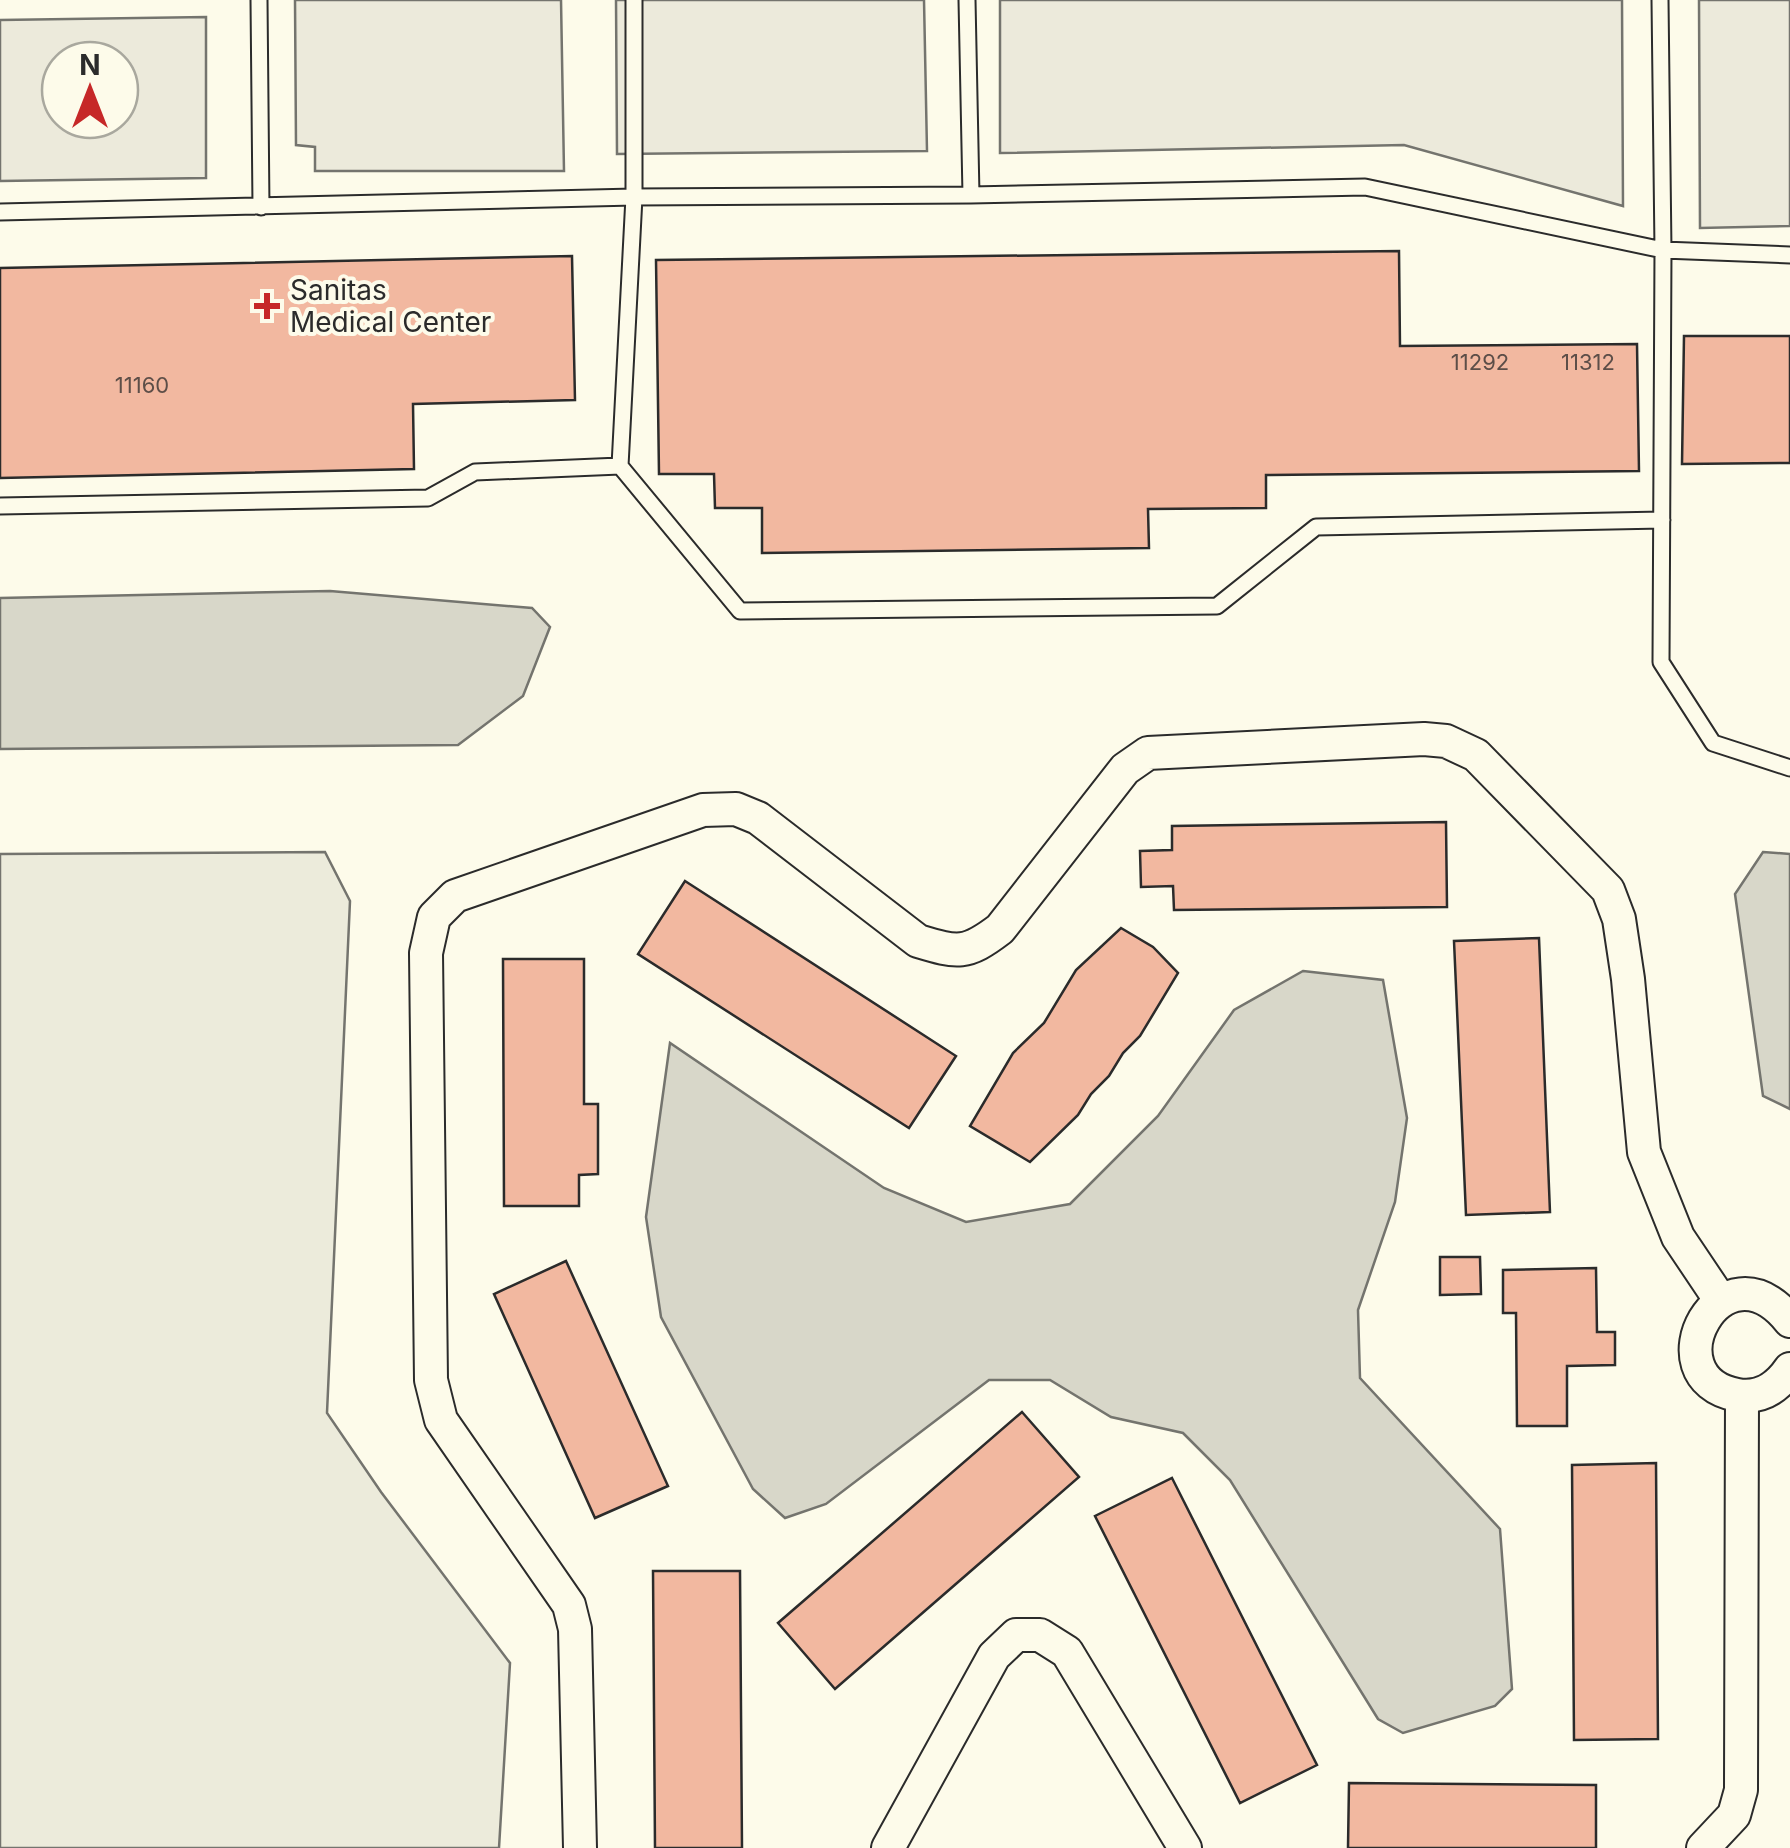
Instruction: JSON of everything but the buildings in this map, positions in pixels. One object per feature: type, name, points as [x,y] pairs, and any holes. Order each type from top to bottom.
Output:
[{"type":"street","points":[[580,1848],[576,1629],[569,1606],[442,1420],[431,1380],[426,952],[434,917],[455,896],[703,810],[736,810],[758,818],[918,941],[946,950],[975,948],[1000,929],[1124,769],[1148,754],[1446,741],[1476,755],[1608,890],[1619,919],[1628,979],[1644,1152],[1678,1237],[1722,1301]]},
{"type":"street","points":[[1786,1310],[1751,1295],[1722,1301],[1708,1311],[1700,1324],[1696,1356],[1712,1384],[1742,1396],[1770,1390],[1790,1370]]},
{"type":"street","points":[[1703,1848],[1734,1815],[1741,1790],[1742,1396]]},
{"type":"street","points":[[888,1848],[994,1656],[1016,1635],[1040,1635],[1067,1652],[1185,1848]]},
{"type":"lane","points":[[258,0],[261,207]]},
{"type":"lane","points":[[634,0],[634,196],[620,466],[740,612],[1217,606],[1316,527],[1662,520]]},
{"type":"lane","points":[[967,0],[971,196]]},
{"type":"lane","points":[[1660,0],[1663,250],[1660,662],[1713,743],[1790,768]]},
{"type":"lane","points":[[0,212],[634,196],[971,196],[1365,187],[1663,250],[1790,255]]},
{"type":"lane","points":[[0,506],[428,498],[475,472],[620,466]]},
{"type":"shaded area","points":[[295,0],[561,0],[564,171],[315,171],[315,147],[296,145]]},
{"type":"shaded area","points":[[616,0],[924,0],[927,151],[617,154]]},
{"type":"shaded area","points":[[1000,0],[1622,0],[1623,206],[1404,145],[1000,153]]},
{"type":"shaded area","points":[[1699,0],[1790,0],[1790,226],[1700,228]]},
{"type":"shaded area","points":[[206,17],[206,178],[0,181],[0,20]]},
{"type":"shaded area","points":[[330,591],[532,608],[550,627],[523,696],[458,745],[0,749],[0,598]]},
{"type":"shaded area","points":[[325,852],[350,901],[327,1413],[381,1492],[510,1663],[499,1848],[0,1848],[0,854]]},
{"type":"shaded area","points":[[1763,852],[1790,854],[1790,1109],[1763,1096],[1735,894]]},
{"type":"shaded area","points":[[1303,971],[1383,980],[1407,1118],[1395,1202],[1358,1310],[1360,1378],[1500,1529],[1512,1689],[1495,1706],[1403,1733],[1378,1719],[1230,1480],[1183,1433],[1111,1417],[1050,1380],[989,1380],[826,1504],[785,1518],[753,1489],[661,1317],[646,1217],[670,1043],[884,1188],[966,1222],[1070,1204],[1158,1116],[1234,1010]]},
{"type":"place","name":"Sanitas Medical Center","points":[[267,306]]}]
